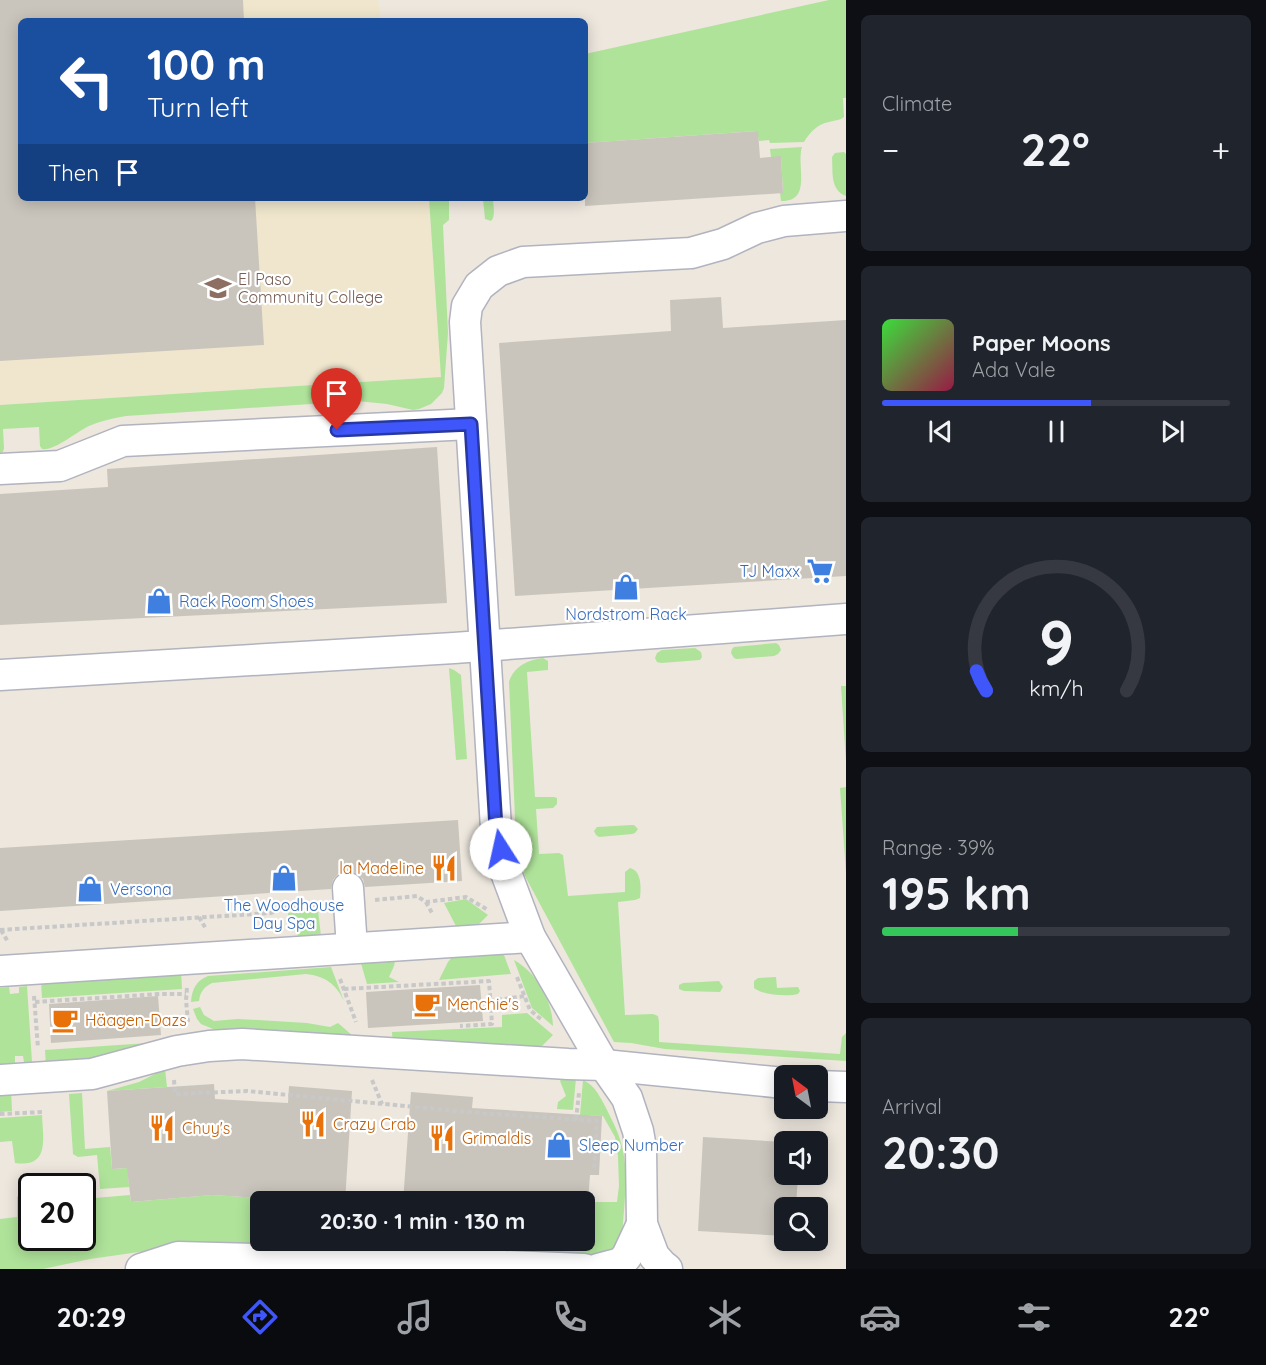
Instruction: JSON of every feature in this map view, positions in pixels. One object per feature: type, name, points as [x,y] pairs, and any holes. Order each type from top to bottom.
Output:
[{"type":"lane","points":[[667,1269],[654,1256],[642,1224],[641,1148],[627,1098],[604,1065],[530,937],[505,870],[496,828],[465,322],[467,306],[478,286],[498,271],[523,262],[691,253],[723,244],[757,228],[784,220],[846,216]]},
{"type":"lane","points":[[0,469],[60,466],[123,441],[471,424]]},
{"type":"lane","points":[[0,675],[485,646],[846,620]]},
{"type":"lane","points":[[345,960],[348,897]]},
{"type":"lane","points":[[0,971],[345,960],[530,937]]},
{"type":"lane","points":[[0,1080],[92,1074],[177,1051],[242,1044],[604,1065],[774,1082]]},
{"type":"lane","points":[[828,1087],[846,1088]]},
{"type":"lane","points":[[598,1269],[621,1263],[627,1256],[642,1224]]},
{"type":"lane","points":[[141,1269],[177,1257],[584,1269]]},
{"type":"path","points":[[0,930],[271,913],[285,907],[348,897],[417,896],[426,902],[466,897],[490,911]]},
{"type":"path","points":[[345,960],[344,989],[360,1031]]},
{"type":"path","points":[[517,976],[530,1010],[546,1023]]},
{"type":"path","points":[[344,989],[489,981],[492,1024],[456,1026]]},
{"type":"path","points":[[34,993],[38,1056]]},
{"type":"path","points":[[35,1002],[186,994]]},
{"type":"path","points":[[490,1001],[525,996]]},
{"type":"path","points":[[173,1075],[175,1094],[247,1091],[469,1112],[597,1121],[594,1171]]},
{"type":"path","points":[[576,1120],[579,1090]]},
{"type":"path","points":[[0,1114],[43,1112]]},
{"type":"shaded area","name":"El Paso Community College","points":[[0,0],[378,0],[381,18],[18,18],[18,201],[429,201],[441,377],[0,405]]},
{"type":"green space","points":[[829,0],[846,0],[844,117],[818,127],[804,142],[759,141],[757,131],[588,143],[588,53]]},
{"type":"green space","points":[[802,147],[800,189],[797,196],[791,200],[781,201],[780,193],[783,192],[781,157],[771,157],[770,149]]},
{"type":"green space","points":[[844,152],[846,154],[846,196],[837,189],[832,169],[832,157],[835,153]]},
{"type":"green space","points":[[429,201],[449,201],[449,220],[443,225],[448,333],[444,388],[431,404],[413,410],[357,401],[126,416],[89,426],[47,449],[42,449],[40,446],[39,427],[3,429],[4,448],[0,453],[0,405],[441,377]]},
{"type":"green space","points":[[483,201],[493,201],[491,221],[485,219]]},
{"type":"green space","points":[[776,643],[781,650],[774,656],[737,659],[731,653],[734,647]]},
{"type":"green space","points":[[695,648],[701,652],[700,660],[661,663],[655,658],[662,650]]},
{"type":"green space","points":[[543,658],[548,661],[548,670],[527,672],[535,797],[554,797],[557,798],[557,804],[553,808],[536,809],[539,854],[559,853],[563,855],[568,896],[625,892],[625,872],[630,868],[639,876],[640,898],[618,902],[625,1015],[653,1014],[658,1016],[659,1042],[840,1054],[842,1037],[846,1033],[846,1061],[665,1049],[614,1042],[526,878],[516,840],[509,682],[514,672],[522,665]]},
{"type":"green space","points":[[449,668],[461,675],[467,759],[456,760]]},
{"type":"green space","points":[[841,686],[846,686],[846,762]]},
{"type":"green space","points":[[846,787],[846,873],[840,788]]},
{"type":"green space","points":[[634,825],[638,829],[632,834],[599,837],[594,831],[597,827]]},
{"type":"green space","points":[[466,899],[488,915],[476,927],[457,928],[444,903]]},
{"type":"green space","points":[[318,910],[321,936],[304,941],[293,929],[288,913]]},
{"type":"green space","points":[[493,953],[504,955],[511,974],[439,980],[453,956]]},
{"type":"green space","points":[[360,960],[395,961],[389,977],[399,982],[367,984]]},
{"type":"green space","points":[[514,960],[530,972],[542,988],[550,1007],[553,1026],[532,1008]]},
{"type":"green space","points":[[331,967],[344,1001],[329,982],[306,974],[212,983],[203,990],[199,1001],[191,1002],[195,986],[208,976]]},
{"type":"green space","points":[[181,971],[182,989],[42,998],[41,981]]},
{"type":"green space","points":[[776,977],[777,988],[798,987],[800,991],[798,994],[775,995],[754,988],[754,981],[758,978]]},
{"type":"green space","points":[[719,981],[723,987],[720,992],[679,989],[679,985],[683,983]]},
{"type":"green space","points":[[27,986],[32,1062],[24,1062],[23,1056],[15,1056],[15,1063],[0,1064],[0,988],[9,987],[10,994],[19,993],[19,987]]},
{"type":"green space","points":[[200,1007],[204,1015],[214,1021],[258,1020],[330,1027],[338,1023],[353,1036],[253,1029],[213,1029],[201,1024],[197,1019],[193,1009]]},
{"type":"green space","points":[[527,1013],[553,1035],[539,1049],[393,1044],[392,1032],[502,1027],[502,1015]]},
{"type":"green space","points":[[148,1043],[150,1048],[46,1067],[45,1050]]},
{"type":"green space","points":[[165,1069],[167,1087],[107,1091],[139,1082]]},
{"type":"green space","points":[[563,1077],[576,1078],[573,1110],[557,1109],[558,1102],[566,1096],[560,1081]]},
{"type":"green space","points":[[583,1080],[594,1088],[606,1108],[622,1145],[625,1161],[626,1183],[622,1240],[620,1245],[605,1257],[330,1251],[595,1251],[595,1202],[617,1202],[618,1156],[615,1137],[603,1116],[580,1115]]},
{"type":"green space","points":[[11,1090],[12,1111],[0,1112],[0,1091]]},
{"type":"green space","points":[[82,1093],[85,1149],[110,1147],[112,1169],[128,1168],[129,1187],[100,1189],[97,1155],[78,1157],[73,1154],[69,1094]]},
{"type":"green space","points":[[42,1115],[43,1142],[39,1156],[34,1161],[15,1163],[12,1141],[0,1142],[0,1118]]},
{"type":"green space","points":[[130,1195],[131,1202],[212,1195],[250,1197],[250,1249],[192,1248],[139,1252],[43,1269],[0,1269],[0,1219],[17,1217],[18,1196],[18,1251],[96,1251],[96,1198]]},
{"type":"building","points":[[0,0],[243,0],[244,18],[18,18],[18,201],[255,201],[264,345],[0,361]]},
{"type":"building","points":[[758,131],[760,158],[781,156],[783,193],[585,206],[585,201],[588,201],[588,143]]},
{"type":"building","points":[[721,297],[723,328],[846,320],[846,576],[515,596],[499,343],[671,331],[670,300]]},
{"type":"building","points":[[437,447],[447,603],[0,625],[0,494],[108,487],[107,469]]},
{"type":"building","points":[[458,820],[462,881],[365,887],[363,879],[356,873],[346,871],[339,873],[333,880],[331,889],[0,911],[0,848]]},
{"type":"building","points":[[480,985],[483,1021],[368,1028],[366,992]]},
{"type":"building","points":[[158,996],[161,1035],[51,1043],[49,1004]]},
{"type":"building","points":[[214,1084],[215,1099],[288,1103],[289,1086],[352,1091],[346,1191],[250,1191],[250,1197],[212,1195],[131,1202],[127,1168],[112,1169],[107,1091]]},
{"type":"building","points":[[411,1092],[473,1097],[472,1108],[602,1116],[599,1175],[590,1175],[589,1191],[404,1191]]},
{"type":"building","points":[[703,1137],[774,1141],[774,1185],[797,1185],[797,1197],[774,1197],[774,1235],[698,1231]]},
{"type":"place","name":"El Paso Community College","points":[[218,288]]},
{"type":"place","name":"TJ Maxx","points":[[820,571]]},
{"type":"place","name":"Nordstrom Rack","points":[[626,587]]},
{"type":"place","name":"Rack Room Shoes","points":[[159,601]]},
{"type":"place","name":"la Madeline","points":[[444,868]]},
{"type":"place","name":"The Woodhouse Day Spa","points":[[284,878]]},
{"type":"place","name":"Versona","points":[[90,889]]},
{"type":"place","name":"Menchie's","points":[[427,1004]]},
{"type":"place","name":"Häagen-Dazs","points":[[65,1020]]},
{"type":"place","name":"Crazy Crab","points":[[313,1124]]},
{"type":"place","name":"Chuy's","points":[[162,1128]]},
{"type":"place","name":"Grimaldis","points":[[442,1138]]},
{"type":"place","name":"Sleep Number","points":[[559,1145]]},
{"type":"route","points":[[337,430],[471,424],[496,828],[501,849]]}]
